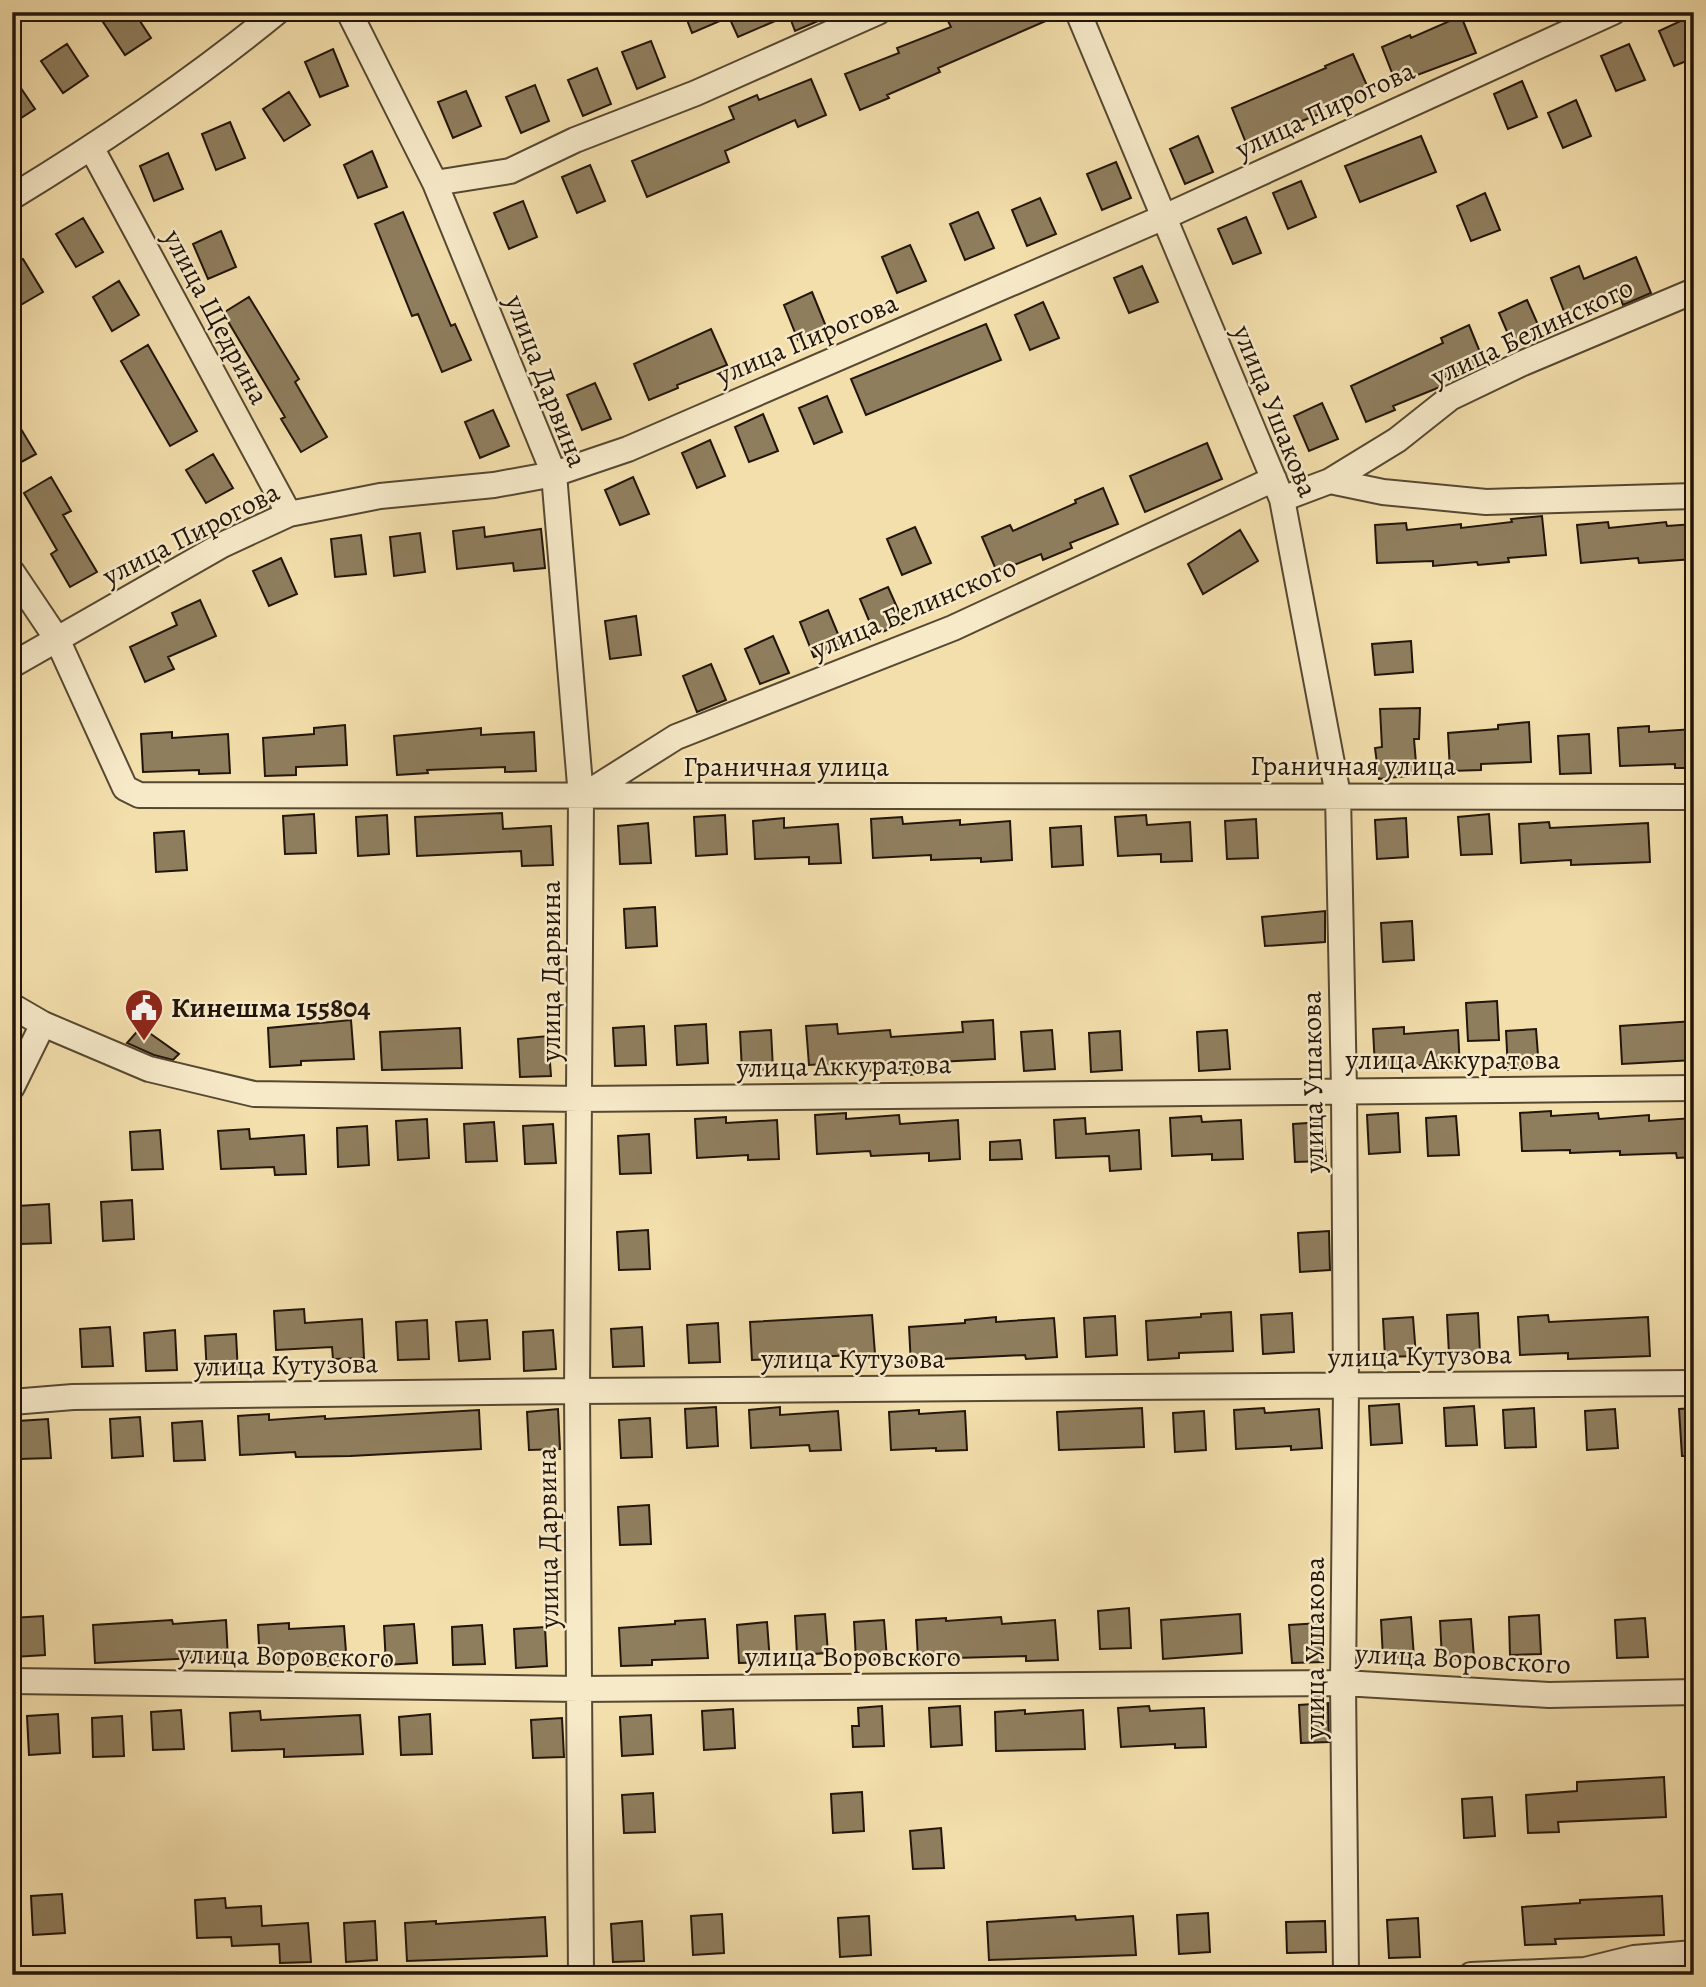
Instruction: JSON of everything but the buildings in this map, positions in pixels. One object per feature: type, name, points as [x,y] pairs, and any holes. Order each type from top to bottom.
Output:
[{"type":"street","points":[[12,197],[92,149],[245,39],[277,12]]},
{"type":"street","name":"улица Дарвина","points":[[349,12],[435,183],[554,474],[581,797],[577,1391],[581,1975]]},
{"type":"street","points":[[435,183],[510,171],[575,141],[696,93],[878,12]]},
{"type":"street","name":"улица Ушакова","points":[[1077,12],[1278,489],[1338,795],[1344,1090],[1346,1387],[1343,1683],[1346,1975]]},
{"type":"street","name":"улица Пирогова","points":[[12,665],[222,545],[289,514],[380,496],[494,485],[554,474],[628,449],[1162,218],[1614,12]]},
{"type":"street","name":"улица Щедрина","points":[[92,149],[289,514]]},
{"type":"street","name":"улица Белинского","points":[[581,797],[676,737],[953,628],[1278,489],[1331,481],[1397,440],[1450,398],[1523,363],[1694,291]]},
{"type":"street","points":[[1331,481],[1383,492],[1486,502],[1694,496]]},
{"type":"street","name":"Граничная улица","points":[[12,572],[57,639],[125,788],[139,795],[1694,797]]},
{"type":"street","name":"улица Аккуратова","points":[[12,1006],[43,1024],[149,1069],[254,1094],[580,1098],[1694,1088]]},
{"type":"street","points":[[12,1087],[43,1024]]},
{"type":"street","name":"улица Кутузова","points":[[12,1402],[73,1397],[577,1391],[1694,1383]]},
{"type":"street","name":"улица Воровского","points":[[12,1681],[579,1689],[1343,1683],[1549,1695],[1694,1692]]},
{"type":"street","points":[[1471,1975],[1585,1972],[1634,1958],[1694,1953]]},
{"type":"place","name":"Кинешма 155804","points":[[144,1042]]}]
